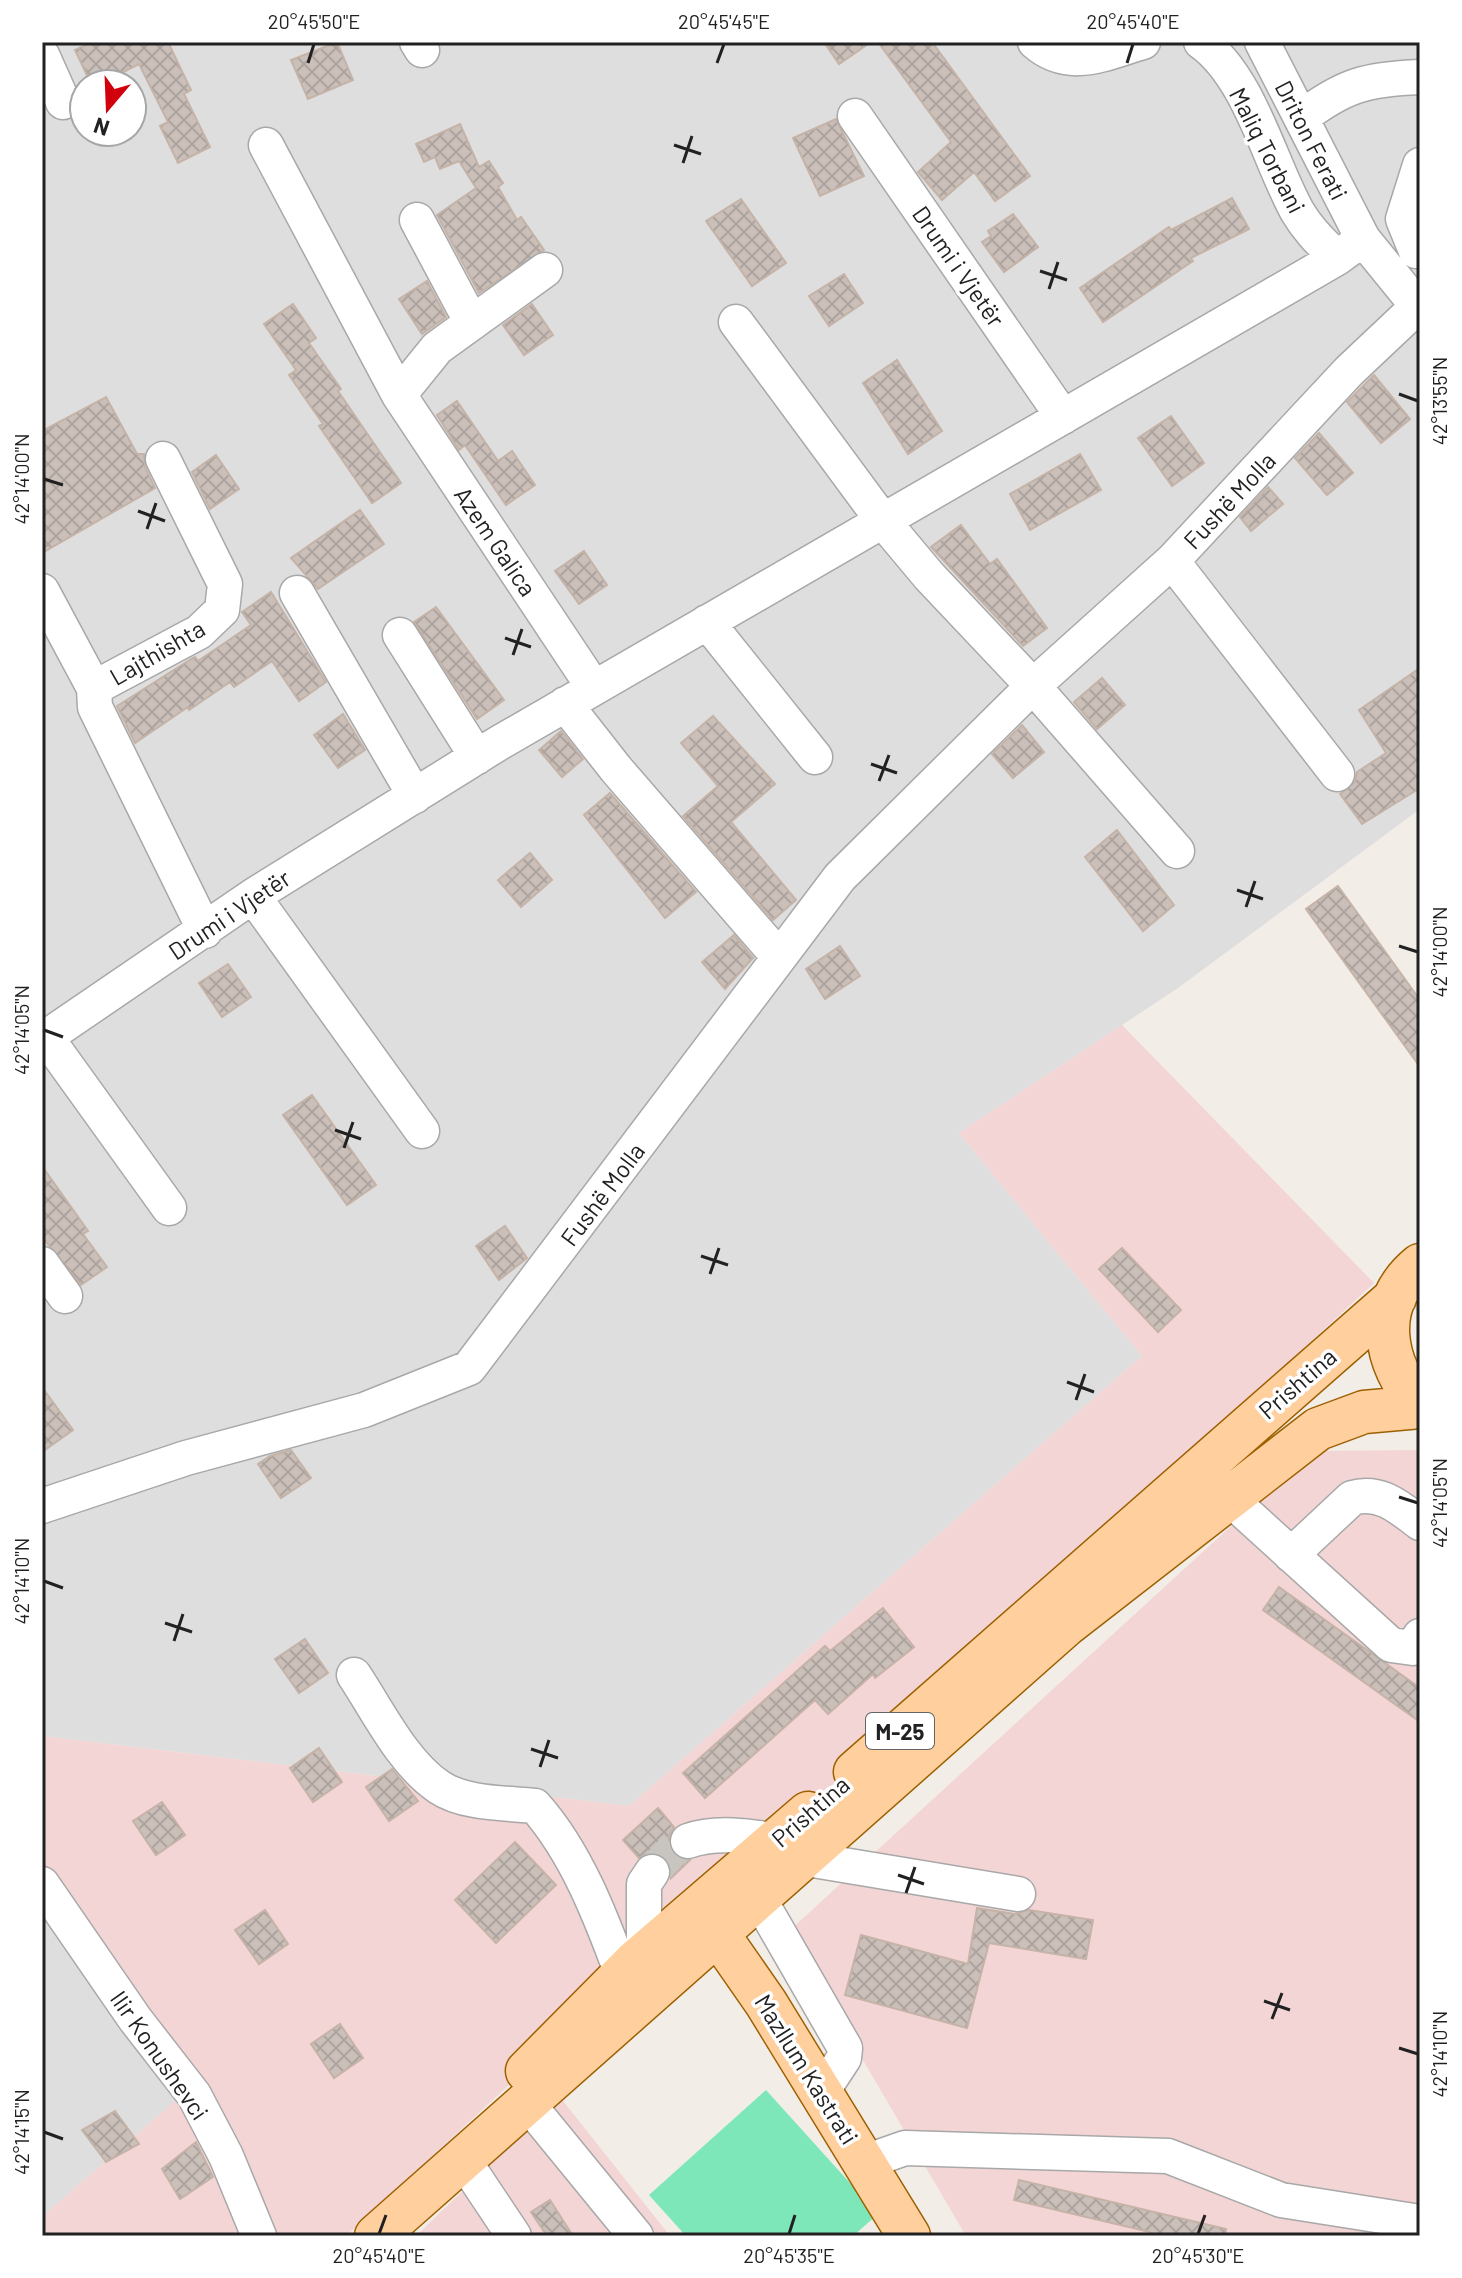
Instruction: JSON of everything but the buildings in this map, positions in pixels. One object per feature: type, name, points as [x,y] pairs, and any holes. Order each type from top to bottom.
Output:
[{"type":"main road","name":"Prishtina","points":[[376,2236],[528,2104],[705,1923],[1395,1298],[1420,1265]]},
{"type":"main road","name":"Prishtina","points":[[1395,1298],[1388,1327],[1390,1357],[1402,1384],[1420,1406]]},
{"type":"main road","name":"Prishtina","points":[[429,2188],[496,2104],[633,1964],[758,1897],[789,1849],[1066,1625],[1318,1429],[1337,1419],[1364,1412],[1420,1406]]},
{"type":"main road","name":"Mazllum Kastrati","points":[[705,1923],[823,2090],[909,2236]]},
{"type":"street","points":[[1035,42],[1047,53],[1085,61],[1143,42]]},
{"type":"street","name":"Maliq Torbani","points":[[1201,42],[1220,55],[1299,214],[1350,248]]},
{"type":"street","name":"Driton Ferati","points":[[1262,42],[1301,118],[1350,248]]},
{"type":"street","points":[[42,55],[63,102]]},
{"type":"street","points":[[1301,118],[1333,94],[1378,79],[1420,77]]},
{"type":"street","name":"Drumi i Vjetër","points":[[855,116],[1063,417]]},
{"type":"street","name":"Azem Galica","points":[[266,145],[399,395],[580,696]]},
{"type":"street","points":[[1419,308],[1403,219],[1420,165]]},
{"type":"street","points":[[417,220],[472,323]]},
{"type":"street","points":[[1350,248],[1409,257]]},
{"type":"street","name":"Drumi i Vjetër","points":[[169,1208],[44,1038],[253,896],[477,757],[1350,248]]},
{"type":"street","points":[[399,395],[437,348],[545,270]]},
{"type":"street","name":"Fushë Molla","points":[[42,1506],[186,1458],[364,1410],[469,1368],[840,877],[1033,686],[1172,561],[1349,371],[1419,308]]},
{"type":"street","points":[[736,322],[883,521],[1177,851]]},
{"type":"street","name":"Lajthishta","points":[[163,459],[225,584],[222,610],[199,632],[94,688],[95,707],[205,931]]},
{"type":"street","points":[[1172,561],[1337,774]]},
{"type":"street","points":[[42,591],[94,688]]},
{"type":"street","points":[[297,593],[415,796]]},
{"type":"street","points":[[707,622],[815,757]]},
{"type":"street","points":[[400,635],[477,757]]},
{"type":"street","points":[[580,696],[616,769],[779,957]]},
{"type":"street","points":[[253,896],[422,1131]]},
{"type":"street","points":[[42,1264],[65,1296]]},
{"type":"street","points":[[1291,1555],[1352,1498],[1365,1495],[1393,1502],[1420,1523]]},
{"type":"street","points":[[1229,1498],[1391,1645],[1413,1648],[1420,1636]]},
{"type":"street","points":[[354,1675],[410,1757],[440,1788],[478,1800],[535,1806],[556,1829],[606,1930],[633,1964]]},
{"type":"street","points":[[688,1841],[699,1837],[727,1836],[1018,1894]]},
{"type":"street","points":[[633,1964],[644,1884],[652,1872]]},
{"type":"street","name":"Ilir Konushevci","points":[[42,1884],[135,2019],[194,2095],[226,2156],[259,2236]]},
{"type":"street","points":[[758,1897],[845,2048],[844,2058],[823,2090]]},
{"type":"street","points":[[528,2104],[636,2236]]},
{"type":"street","points":[[865,2162],[905,2148],[1168,2156],[1281,2200],[1420,2222]]},
{"type":"street","points":[[464,2161],[514,2236]]},
{"type":"shaded area","points":[[42,42],[1420,42],[1420,809],[1178,988],[959,1133],[1142,1356],[629,1806],[42,1736]]},
{"type":"shaded area","points":[[1122,1025],[1374,1283],[346,2236],[42,2236],[42,2217],[198,2081],[42,1861],[42,1736],[629,1806],[1142,1356],[959,1133]]},
{"type":"shaded area","points":[[1420,1450],[1420,2236],[966,2236],[788,1932],[1313,1451]]},
{"type":"shaded area","points":[[42,1861],[199,2081],[42,2217]]},
{"type":"shaded area","points":[[560,2097],[670,2236],[416,2236]]},
{"type":"green space","points":[[766,2090],[878,2214],[853,2236],[686,2236],[649,2195]]},
{"type":"tunnel","points":[[652,1872],[676,1847],[688,1841]]}]
